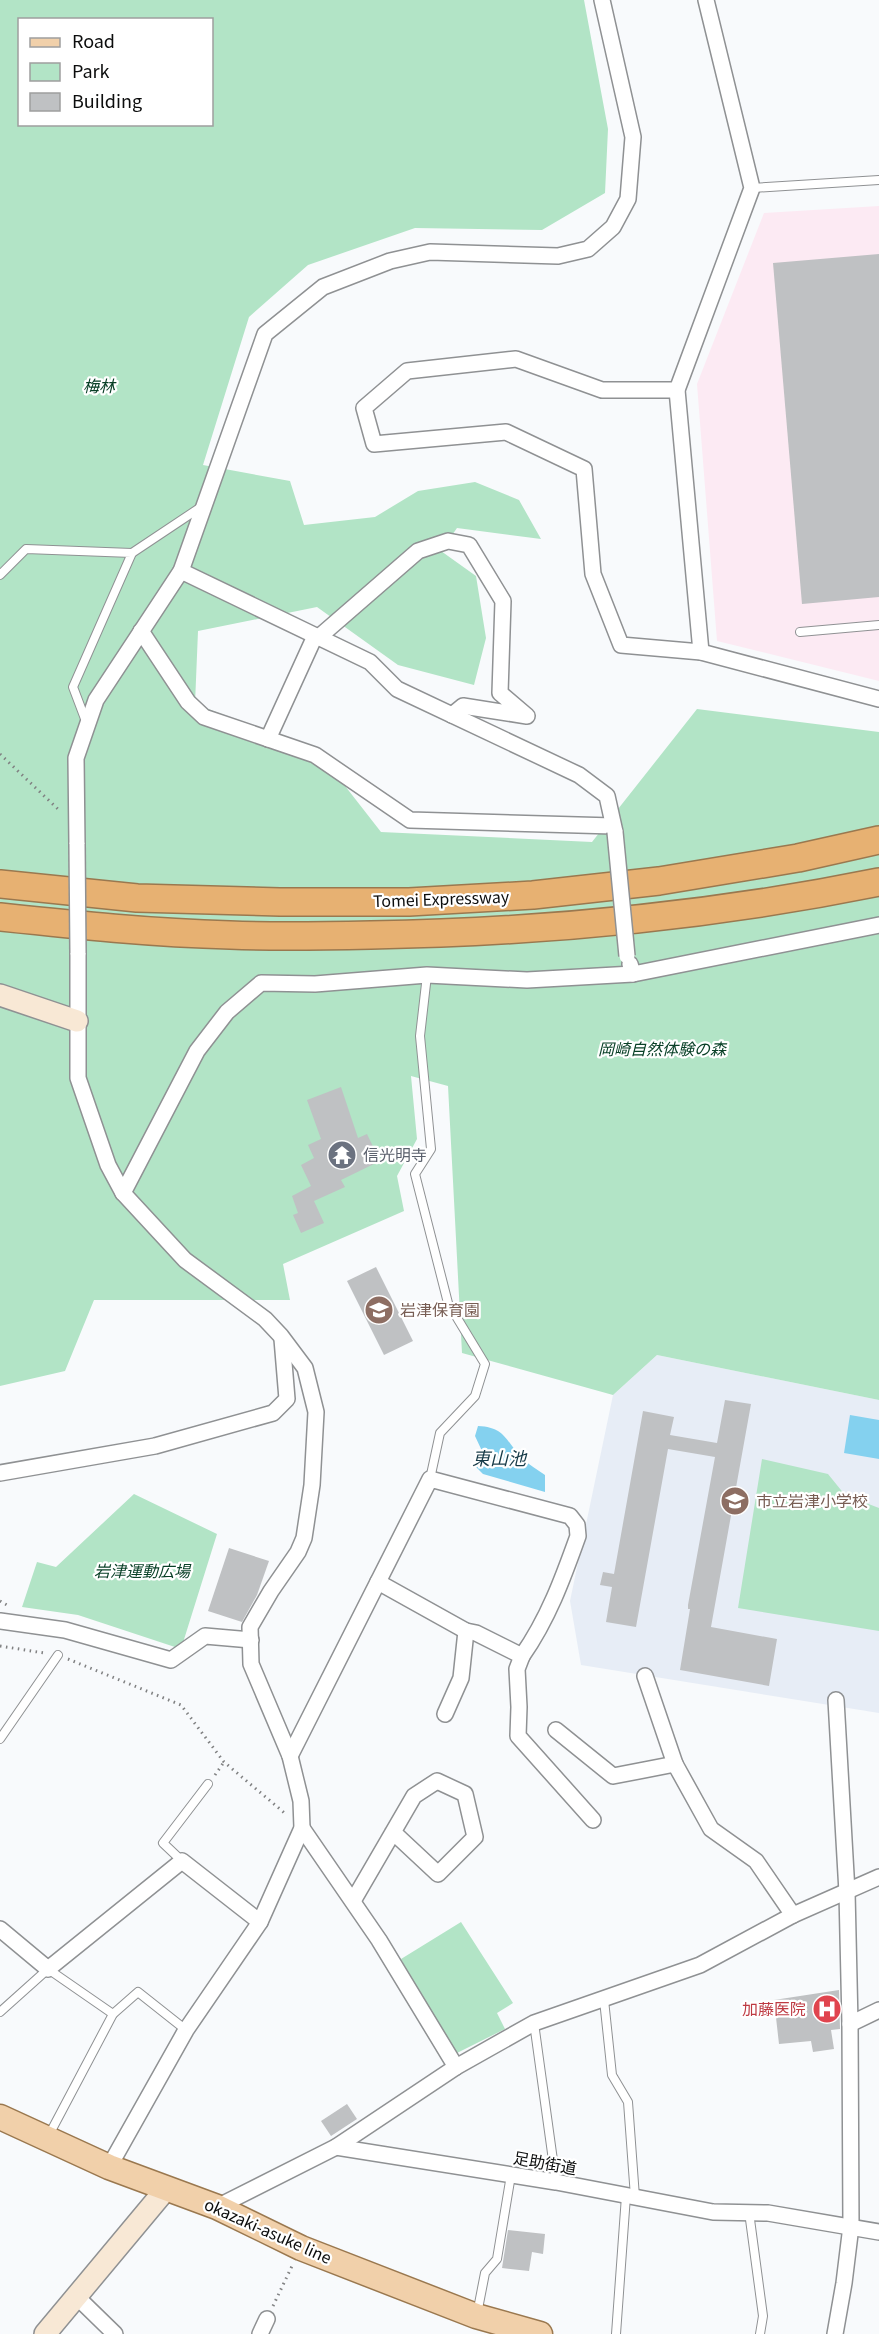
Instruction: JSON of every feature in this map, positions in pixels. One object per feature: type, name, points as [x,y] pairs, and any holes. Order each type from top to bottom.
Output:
[{"type":"highway","name":"Tomei Expressway","points":[[0,885],[136,898],[280,902],[409,902],[533,895],[659,881],[798,858],[879,840]]},
{"type":"highway","name":"Tomei Expressway","points":[[0,917],[230,935],[304,936],[473,932],[686,913],[793,899],[879,882]]},
{"type":"main road","name":"okazaki-asuke line","points":[[0,2117],[109,2167],[217,2207],[301,2248],[477,2316],[540,2334]]},
{"type":"street","points":[[109,2167],[186,2030],[260,1922],[302,1828],[301,1801],[290,1756],[251,1664],[250,1627],[298,1552],[304,1538],[312,1485],[316,1413],[305,1368],[281,1336],[265,1318],[185,1260],[123,1193],[108,1165],[78,1078],[76,758],[96,700],[181,571],[266,334],[323,287],[390,261],[430,252],[558,256],[588,249],[613,227],[628,199],[633,137],[603,0]]},
{"type":"street","points":[[701,652],[677,390],[752,188],[706,0]]},
{"type":"street","points":[[677,390],[602,390],[516,359],[408,371],[364,408],[374,444],[506,432],[584,469],[592,574],[621,645],[701,652],[879,699]]},
{"type":"street","points":[[268,740],[317,636],[418,551],[448,541],[469,545],[503,601],[500,693],[527,716],[463,706],[453,715]]},
{"type":"street","points":[[181,571],[370,662],[397,689],[579,775],[607,796],[614,829],[627,956],[633,974]]},
{"type":"street","points":[[141,631],[188,702],[204,717],[315,756],[410,820],[614,829]]},
{"type":"street","points":[[123,1193],[197,1051],[227,1012],[261,983],[315,984],[427,975],[526,980],[633,974],[879,925]]},
{"type":"street","points":[[0,995],[77,1021]]},
{"type":"street","points":[[0,1473],[155,1446],[273,1413],[287,1399],[281,1336]]},
{"type":"street","points":[[290,1756],[430,1479],[570,1516],[577,1525],[578,1536],[555,1599],[536,1637],[522,1656],[517,1669],[518,1736],[593,1820]]},
{"type":"street","points":[[378,1582],[466,1631],[476,1633],[522,1656]]},
{"type":"street","points":[[0,1621],[65,1630],[171,1660],[205,1636],[251,1640]]},
{"type":"street","points":[[445,1714],[460,1677],[466,1631]]},
{"type":"street","points":[[645,1676],[675,1764],[711,1828],[756,1861],[793,1915]]},
{"type":"street","points":[[835,2334],[851,2226],[847,1892],[836,1701]]},
{"type":"street","points":[[556,1730],[613,1776],[675,1764]]},
{"type":"street","points":[[352,1901],[414,1796],[437,1781],[465,1794],[475,1837],[438,1874],[393,1832]]},
{"type":"street","points":[[302,1828],[380,1940],[456,2067]]},
{"type":"street","points":[[0,1929],[48,1969],[182,1861],[260,1922]]},
{"type":"street","points":[[217,2207],[336,2147],[456,2067],[534,2023],[700,1965],[793,1915],[879,1877]]},
{"type":"street","points":[[850,2024],[879,2010]]},
{"type":"street","name":"足助街道","points":[[336,2147],[556,2182],[713,2212],[749,2212],[879,2232]]},
{"type":"street","points":[[45,2334],[166,2189]]},
{"type":"street","points":[[77,2297],[115,2334]]},
{"type":"street","points":[[260,2334],[267,2319]]},
{"type":"lane","points":[[752,188],[879,180]]},
{"type":"lane","points":[[87,725],[72,687],[132,553],[205,504]]},
{"type":"lane","points":[[0,575],[26,549],[132,553]]},
{"type":"lane","points":[[800,632],[879,625]]},
{"type":"lane","points":[[427,975],[420,1035],[431,1149],[414,1173],[448,1303],[485,1364],[475,1395],[440,1433],[430,1479]]},
{"type":"lane","points":[[0,1739],[58,1655]]},
{"type":"lane","points":[[182,1861],[164,1843],[208,1784]]},
{"type":"lane","points":[[0,2012],[48,1969],[113,2014]]},
{"type":"lane","points":[[46,2140],[113,2014],[138,1992],[186,2030]]},
{"type":"lane","points":[[604,2000],[612,2075],[628,2102],[630,2197],[616,2334]]},
{"type":"lane","points":[[534,2023],[556,2182]]},
{"type":"lane","points":[[477,2316],[485,2273],[497,2259],[511,2175]]},
{"type":"lane","points":[[749,2212],[763,2316],[760,2334]]},
{"type":"path","points":[[0,754],[42,793]]},
{"type":"path","points":[[0,1646],[58,1655],[181,1705],[224,1762],[302,1828]]},
{"type":"path","points":[[267,2319],[301,2248]]},
{"type":"shaded area","points":[[879,206],[879,681],[717,641],[697,384],[764,213]]},
{"type":"shaded area","name":"市立岩津小学校","points":[[657,1355],[879,1400],[879,1713],[581,1665],[570,1601],[613,1395]]},
{"type":"green space","name":"岡崎自然体験の森","points":[[0,0],[584,0],[608,129],[605,193],[542,230],[415,228],[308,265],[249,317],[203,465],[290,481],[304,525],[375,517],[418,491],[475,482],[519,500],[541,539],[457,528],[441,551],[476,576],[486,638],[474,685],[398,665],[317,607],[198,631],[195,704],[317,750],[381,832],[592,842],[697,709],[879,732],[879,1400],[657,1355],[613,1395],[462,1353],[448,1086],[411,1076],[417,1139],[397,1176],[404,1211],[283,1264],[290,1300],[94,1300],[65,1371],[0,1386]]},
{"type":"green space","points":[[762,1459],[828,1474],[845,1495],[879,1508],[879,1631],[738,1608]]},
{"type":"green space","name":"岩津運動広場","points":[[134,1494],[217,1534],[181,1649],[78,1615],[22,1607],[37,1562],[56,1567]]},
{"type":"green space","points":[[461,1922],[513,2003],[497,2013],[505,2029],[453,2055],[401,1959]]},
{"type":"water","points":[[850,1415],[879,1420],[879,1459],[844,1453]]},
{"type":"water","name":"東山池","points":[[478,1426],[500,1432],[522,1458],[545,1475],[545,1492],[483,1474],[474,1465],[482,1451],[475,1436]]},
{"type":"building","points":[[879,254],[879,597],[802,604],[773,263]]},
{"type":"building","points":[[341,1087],[358,1138],[367,1134],[380,1161],[341,1180],[345,1187],[314,1201],[324,1223],[301,1233],[293,1215],[298,1213],[292,1196],[311,1186],[301,1165],[314,1158],[308,1145],[321,1139],[307,1100]]},
{"type":"building","points":[[376,1267],[413,1341],[384,1355],[347,1281]]},
{"type":"building","points":[[725,1400],[751,1404],[711,1627],[777,1639],[769,1686],[680,1670],[690,1609],[688,1605],[715,1457],[668,1449],[636,1627],[606,1622],[612,1587],[600,1585],[603,1572],[614,1574],[643,1411],[674,1417],[670,1435],[717,1443]]},
{"type":"building","points":[[229,1548],[269,1561],[257,1595],[242,1622],[208,1611]]},
{"type":"building","points":[[839,1990],[840,2029],[831,2030],[834,2049],[813,2052],[811,2041],[779,2044],[774,2000]]},
{"type":"building","points":[[347,2104],[357,2119],[331,2136],[321,2121]]},
{"type":"building","points":[[508,2230],[545,2234],[543,2254],[532,2252],[529,2271],[502,2268]]},
{"type":"place","name":"信光明寺","points":[[342,1155]]},
{"type":"place","name":"岩津保育園","points":[[379,1310]]},
{"type":"place","name":"市立岩津小学校","points":[[735,1501]]},
{"type":"place","name":"加藤医院","points":[[827,2009]]},
{"type":"park label","name":"梅林","points":[[99,386]]}]
